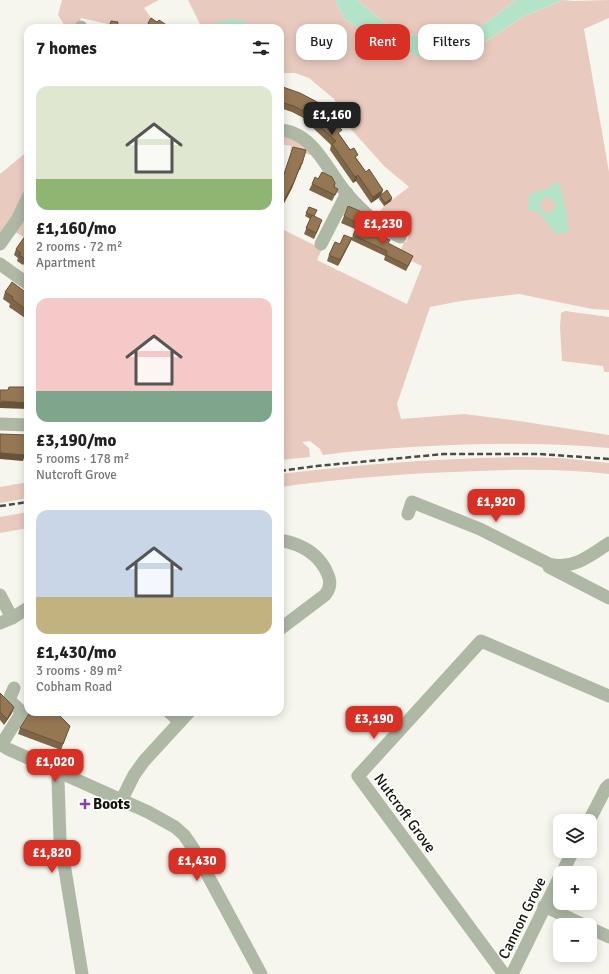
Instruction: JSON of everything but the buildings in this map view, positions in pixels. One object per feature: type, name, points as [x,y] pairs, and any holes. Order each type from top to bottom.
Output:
[{"type":"street","points":[[284,130],[289,130],[310,144],[347,193],[365,213],[388,231],[400,237]]},
{"type":"street","points":[[321,244],[347,193]]},
{"type":"street","points":[[0,244],[17,220],[24,205]]},
{"type":"street","points":[[0,264],[24,281]]},
{"type":"street","points":[[0,424],[24,425]]},
{"type":"street","points":[[408,514],[412,502],[480,529],[549,564],[559,566],[570,565],[587,557],[609,543]]},
{"type":"street","points":[[284,541],[300,546],[318,558],[326,570],[330,585],[325,595],[284,626]]},
{"type":"street","points":[[549,564],[549,568],[609,598]]},
{"type":"street","points":[[0,596],[12,618]]},
{"type":"street","points":[[0,623],[24,610]]},
{"type":"street","name":"Nutcroft Grove","points":[[504,974],[358,776],[482,641],[609,696]]},
{"type":"street","points":[[14,688],[9,700],[24,708]]},
{"type":"street","points":[[24,710],[0,745],[8,750],[122,799],[175,827],[184,835],[193,848],[261,974]]},
{"type":"street","points":[[173,716],[180,722]]},
{"type":"street","points":[[122,799],[139,768],[185,716]]},
{"type":"street","points":[[59,772],[60,839],[82,974]]},
{"type":"street","points":[[593,814],[609,785]]},
{"type":"street","name":"Cannon Grove","points":[[512,974],[553,889]]},
{"type":"street","points":[[544,906],[569,918]]},
{"type":"street","points":[[597,931],[609,937]]},
{"type":"shaded area","points":[[62,0],[159,0],[144,8],[152,19],[149,24],[108,24],[81,18],[79,24],[64,24],[58,15]]},
{"type":"shaded area","points":[[188,0],[335,0],[344,18],[355,26],[355,60],[410,60],[410,53],[418,54],[418,60],[484,60],[484,41],[522,17],[563,0],[609,0],[609,18],[584,29],[609,172],[609,310],[592,309],[519,294],[461,301],[430,307],[397,404],[401,419],[464,414],[519,421],[609,435],[609,448],[535,444],[485,444],[411,447],[323,455],[320,449],[310,441],[302,442],[309,448],[310,457],[284,460],[284,230],[314,245],[316,243],[323,247],[317,260],[407,304],[422,266],[411,261],[412,258],[400,252],[404,242],[406,242],[409,236],[376,216],[384,206],[409,187],[384,166],[350,128],[334,99],[309,78],[295,73],[284,73],[284,24],[248,24],[245,21],[200,24]]},
{"type":"shaded area","points":[[335,0],[357,0],[386,24],[355,24],[355,26],[344,18]]},
{"type":"shaded area","points":[[357,0],[516,0],[484,24],[418,24],[418,36],[410,34],[410,24],[386,24]]},
{"type":"shaded area","points":[[516,0],[563,0],[522,17],[484,42],[484,24]]},
{"type":"shaded area","points":[[230,19],[246,21],[248,24],[212,24]]},
{"type":"shaded area","points":[[410,34],[418,36],[418,55],[410,53]]},
{"type":"shaded area","points":[[291,135],[312,155],[290,151],[291,146],[284,145],[284,136]]},
{"type":"shaded area","points":[[24,154],[24,197],[0,235],[0,174]]},
{"type":"shaded area","points":[[557,182],[559,183],[569,226],[568,231],[556,234],[539,212],[530,211],[528,208],[528,203],[532,193],[549,188]],"holes":[[[547,197],[552,199],[556,205],[552,211],[545,213],[540,204],[544,198]]]},
{"type":"shaded area","points":[[24,212],[24,237],[15,232]]},
{"type":"shaded area","points":[[565,311],[609,317],[609,372],[604,372],[603,366],[562,361],[560,327],[561,313]]},
{"type":"shaded area","points":[[524,457],[561,458],[609,463],[609,474],[544,470],[453,472],[354,479],[284,487],[284,474],[402,462]]},
{"type":"shaded area","points":[[24,483],[24,499],[0,503],[0,487]]},
{"type":"shaded area","points":[[24,513],[24,529],[0,533],[0,517]]},
{"type":"railway","points":[[284,470],[444,454],[540,454],[609,459]]},
{"type":"railway","points":[[0,506],[24,503]]},
{"type":"place","name":"Boots","points":[[85,804]]}]
